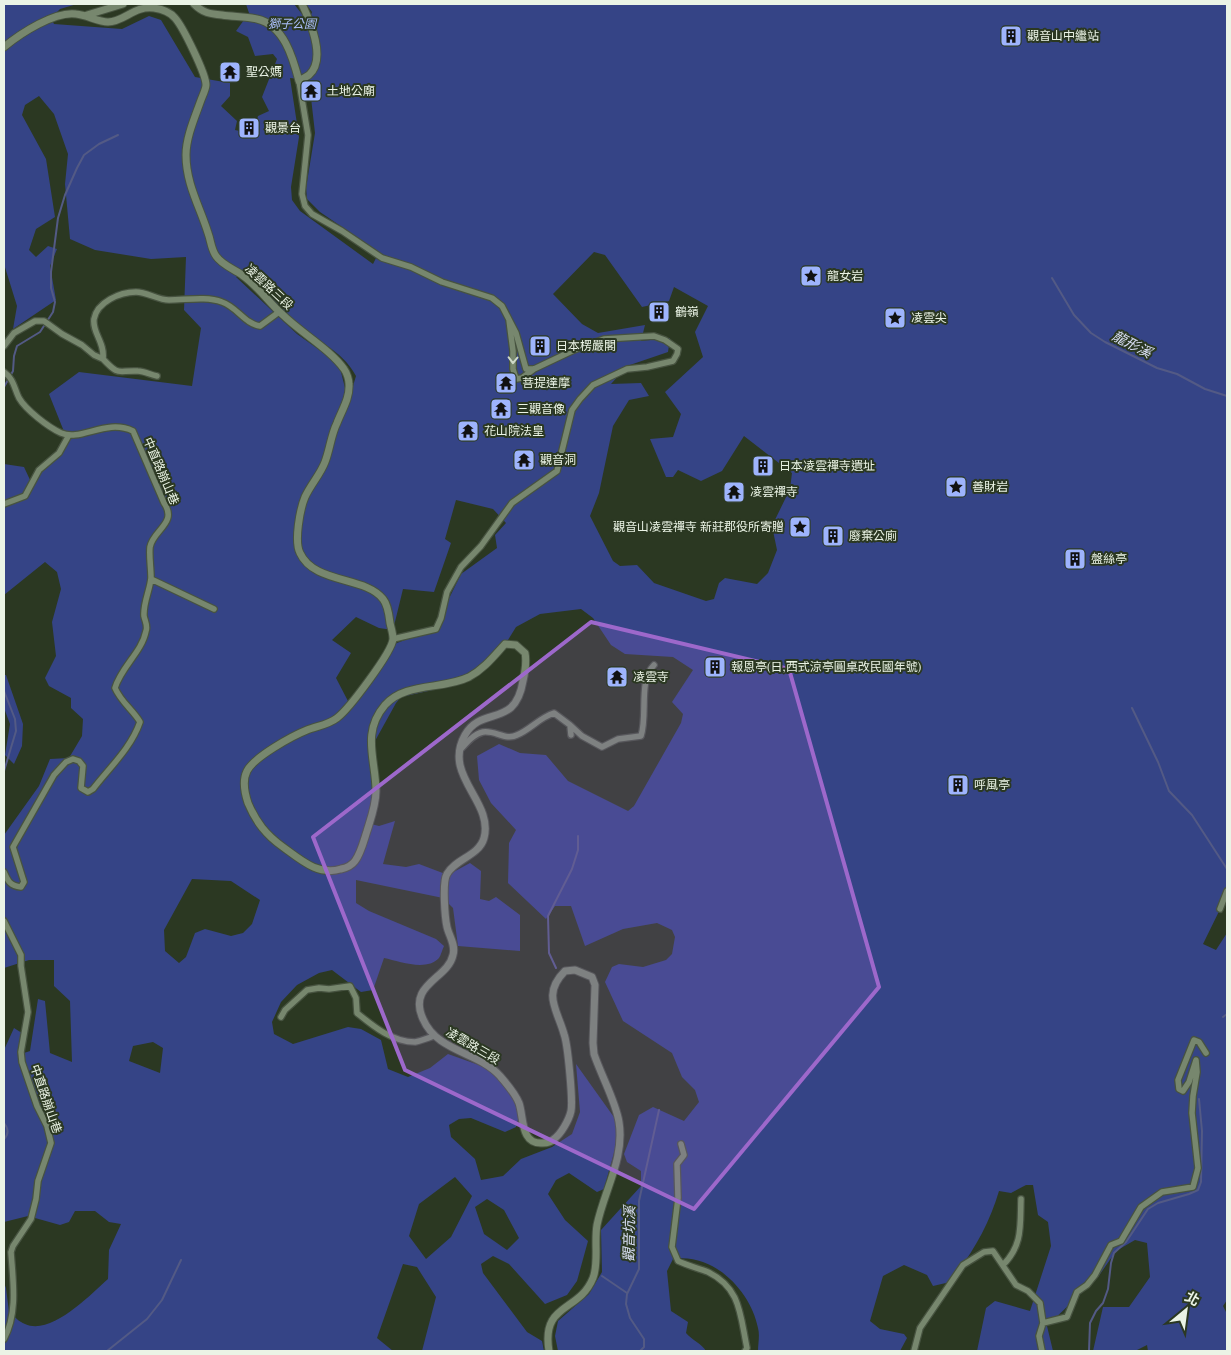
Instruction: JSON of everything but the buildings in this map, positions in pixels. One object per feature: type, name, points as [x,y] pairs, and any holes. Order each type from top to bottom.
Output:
[{"type":"street","points":[[87,16],[123,4]]},
{"type":"street","points":[[194,4],[207,14],[260,19],[275,29],[285,41],[299,81],[308,135],[302,194],[305,206],[312,214],[342,231],[382,258],[411,267],[442,282],[492,298],[502,306],[516,333],[526,370],[534,369]]},
{"type":"street","points":[[299,81],[310,74],[316,64],[315,36],[302,4]]},
{"type":"street","name":"凌雲路三段","points":[[4,46],[57,14],[73,13],[108,22],[120,19],[133,11],[147,7],[166,12],[176,19],[201,67],[206,84],[185,152],[190,184],[208,231],[212,251],[218,260],[244,276],[280,312],[332,356],[345,370],[350,381],[347,399],[334,431],[324,465],[318,478],[306,494],[303,503],[297,542],[300,555],[310,566],[325,574],[366,588],[380,596],[384,600],[388,611],[393,639]]},
{"type":"street","points":[[102,359],[104,350],[94,328],[94,319],[98,309],[108,300],[121,295],[136,292],[166,300],[198,298],[221,301],[232,306],[253,325],[260,326],[280,312]]},
{"type":"street","points":[[460,750],[464,736],[473,723],[505,713],[514,706],[522,691],[526,657],[520,647],[505,644],[487,664],[470,676],[454,683],[406,692],[388,702],[379,714],[372,732],[370,747],[376,787],[376,802],[360,852],[350,866],[340,870],[327,871],[316,869],[270,838],[259,826],[246,798],[244,782],[246,772],[253,763],[295,735],[336,720],[387,655],[393,639],[436,629],[441,618],[447,592],[461,567],[481,546],[512,503],[557,471],[572,410],[593,385],[627,369],[673,361],[678,349],[666,340],[654,336],[604,339],[574,350],[534,369],[522,378],[516,379],[513,369],[509,320]]},
{"type":"street","points":[[4,346],[14,333],[35,321],[44,321],[62,334],[82,344],[112,369],[119,372],[139,371],[157,376]]},
{"type":"street","points":[[4,504],[25,496],[39,470],[59,453],[69,435],[60,432],[28,410],[19,398],[14,383],[6,373]]},
{"type":"street","name":"中直路崩山巷","points":[[4,872],[9,883],[14,887],[21,887],[24,882],[13,847],[54,775],[66,762],[73,759],[79,761],[83,766],[81,788],[88,792],[93,789],[131,742],[140,722],[134,712],[124,703],[115,688],[127,664],[144,638],[147,629],[144,615],[151,579],[151,543],[167,522],[168,509],[164,504],[133,431],[111,426],[69,435]]},
{"type":"street","points":[[151,579],[214,609]]},
{"type":"street","points":[[460,750],[472,738],[483,732],[492,732],[512,737],[518,735],[542,717],[554,712],[582,736],[602,747],[618,739],[641,736],[645,705],[644,693],[650,670],[654,665]]},
{"type":"street","points":[[570,725],[571,735]]},
{"type":"street","name":"凌雲路三段","points":[[460,750],[459,765],[484,818],[486,829],[484,840],[477,849],[446,875],[447,926],[455,950],[452,959],[422,992],[419,1006],[422,1019],[434,1036],[493,1068],[517,1098],[523,1130],[530,1139],[538,1144],[547,1143],[554,1139],[564,1127],[571,1113],[572,1101],[565,1036],[552,1006],[552,996],[560,975],[565,971],[575,970],[592,978],[595,985],[594,1054],[619,1120],[619,1152],[597,1227],[594,1277],[587,1290],[552,1319],[547,1330],[549,1351]]},
{"type":"street","points":[[1220,909],[1227,891]]},
{"type":"street","name":"中直路崩山巷","points":[[4,921],[21,954],[28,1012],[21,1052],[22,1062],[36,1106],[47,1126],[51,1143],[38,1181],[31,1219],[11,1252],[14,1308],[9,1330],[4,1339]]},
{"type":"street","points":[[280,1017],[307,990],[350,986],[356,998],[357,1013],[379,1031],[414,1042],[434,1036]]},
{"type":"street","points":[[1043,1322],[1067,1317],[1077,1292],[1087,1285],[1095,1275],[1111,1245],[1121,1241],[1141,1207],[1162,1192],[1193,1187],[1198,1168],[1192,1113],[1197,1072],[1196,1060],[1189,1082],[1182,1091],[1179,1089],[1178,1080],[1194,1040],[1199,1042],[1206,1053]]},
{"type":"street","points":[[681,1144],[684,1155],[677,1164],[678,1198],[672,1247],[678,1261],[710,1273],[729,1286],[737,1301],[747,1348],[745,1351]]},
{"type":"street","points":[[1002,1265],[1012,1256],[1019,1239],[1021,1199]]},
{"type":"street","points":[[914,1351],[920,1328],[963,1265],[984,1252],[994,1251],[1016,1285],[1028,1291],[1040,1303],[1043,1322],[1039,1336],[1042,1351]]},
{"type":"highlighted area","points":[[591,622],[789,669],[879,987],[694,1209],[405,1070],[313,837]]},
{"type":"green space","name":"獅子公園","points":[[4,4],[77,4],[60,9],[51,18],[54,24],[122,29],[149,16],[161,20],[195,77],[230,83],[230,96],[221,106],[237,121],[235,130],[253,134],[258,116],[269,111],[262,97],[277,59],[273,54],[255,56],[248,37],[236,31],[249,13],[246,4],[294,4],[305,18],[309,20],[312,12],[306,4],[1227,4],[1227,895],[1203,944],[1216,950],[1227,933],[1227,1300],[1223,1306],[1227,1314],[1227,1351],[1148,1351],[1147,1345],[1135,1351],[1093,1351],[1103,1307],[1129,1307],[1150,1277],[1147,1243],[1135,1240],[1116,1251],[1098,1277],[1047,1326],[1053,1351],[977,1351],[986,1308],[995,1301],[1030,1311],[1051,1246],[1048,1222],[1038,1215],[1033,1185],[1026,1185],[1011,1193],[999,1191],[979,1239],[966,1261],[950,1282],[933,1286],[927,1275],[904,1265],[883,1276],[870,1321],[880,1329],[904,1334],[907,1338],[900,1351],[758,1351],[759,1331],[754,1314],[739,1288],[716,1268],[688,1258],[673,1259],[667,1271],[671,1311],[688,1322],[686,1333],[706,1351],[558,1351],[555,1336],[558,1321],[589,1294],[602,1272],[601,1230],[641,1186],[641,1171],[627,1162],[624,1154],[639,1115],[653,1107],[684,1121],[699,1102],[695,1090],[682,1077],[672,1053],[623,1021],[605,982],[612,967],[619,964],[643,967],[666,960],[672,954],[675,937],[672,930],[657,923],[623,929],[585,946],[571,906],[555,906],[546,919],[508,883],[509,843],[516,830],[491,803],[479,780],[477,756],[499,744],[520,753],[546,755],[568,781],[628,811],[634,806],[681,723],[683,714],[672,702],[693,670],[673,657],[625,654],[611,645],[593,618],[581,609],[540,614],[516,627],[497,658],[446,687],[401,697],[375,741],[377,784],[371,824],[379,826],[395,821],[383,864],[406,867],[419,864],[448,875],[470,863],[481,871],[480,899],[489,901],[496,897],[520,915],[520,951],[458,946],[453,908],[443,898],[356,880],[356,903],[369,911],[436,939],[444,946],[439,958],[434,962],[420,965],[384,958],[373,990],[361,992],[332,970],[319,973],[297,985],[281,1002],[272,1022],[274,1034],[293,1044],[348,1027],[361,1029],[381,1040],[388,1069],[408,1077],[430,1068],[448,1054],[490,1069],[512,1095],[519,1116],[516,1127],[505,1132],[471,1118],[459,1119],[449,1125],[451,1137],[475,1159],[481,1180],[503,1176],[521,1159],[552,1147],[572,1134],[580,1112],[576,1064],[621,1127],[604,1189],[597,1192],[569,1173],[556,1180],[548,1194],[565,1220],[588,1241],[577,1281],[567,1295],[545,1304],[509,1264],[493,1256],[481,1264],[483,1273],[527,1332],[542,1341],[544,1351],[422,1351],[436,1297],[417,1267],[403,1264],[377,1338],[393,1351],[4,1351],[4,1283],[9,1312],[21,1322],[35,1326],[58,1319],[70,1312],[108,1279],[109,1250],[121,1224],[109,1222],[95,1211],[75,1211],[69,1222],[60,1225],[28,1216],[4,1222],[4,1050],[14,1028],[25,1035],[24,1053],[30,1051],[38,999],[45,1001],[50,1053],[72,1062],[70,1001],[54,986],[54,960],[29,960],[4,968],[4,835],[39,786],[50,759],[69,758],[82,736],[83,719],[71,708],[71,698],[49,686],[45,678],[56,656],[52,622],[61,589],[57,572],[45,562],[4,595],[4,464],[24,467],[31,482],[67,439],[49,394],[79,372],[192,386],[201,328],[184,310],[186,257],[151,259],[95,250],[70,239],[65,184],[68,154],[54,114],[39,96],[25,105],[22,115],[46,159],[55,217],[36,229],[29,250],[36,257],[48,246],[57,249],[50,266],[56,300],[13,329],[17,306],[4,264]],"holes":[[[290,78],[309,80],[315,133],[306,188],[307,199],[320,212],[379,252],[373,264],[300,211],[292,200],[291,187],[299,137]],[[594,252],[605,255],[642,307],[669,301],[674,287],[708,306],[695,332],[703,357],[665,392],[681,414],[673,437],[650,439],[666,477],[673,477],[678,470],[701,481],[722,471],[744,436],[792,473],[790,489],[772,526],[777,550],[768,573],[757,584],[725,578],[719,583],[714,599],[706,601],[654,583],[637,565],[620,566],[613,561],[590,516],[599,493],[613,426],[629,400],[649,396],[641,383],[611,384],[627,366],[668,352],[670,338],[641,341],[645,325],[598,333],[582,324],[553,294]],[[246,272],[292,320],[343,359],[356,376],[347,396],[339,364],[297,334],[236,277]],[[456,500],[493,509],[506,523],[495,535],[497,548],[461,574],[434,629],[389,646],[349,703],[336,678],[351,653],[332,640],[356,617],[379,628],[393,630],[403,589],[434,592],[451,543],[445,539]],[[192,879],[231,881],[260,900],[252,924],[243,933],[231,936],[205,929],[195,933],[186,957],[179,963],[165,951],[164,930]],[[153,1042],[163,1048],[160,1073],[129,1061],[133,1046]],[[455,1177],[472,1196],[451,1237],[426,1259],[409,1236],[419,1204]],[[487,1199],[504,1210],[519,1238],[507,1250],[484,1234],[475,1207]]]},
{"type":"green space","points":[[4,675],[6,675],[23,724],[22,746],[14,764],[5,755],[10,724],[4,708]]},
{"type":"waterway","points":[[4,387],[13,371],[17,346],[40,332],[53,312],[55,302],[51,288],[51,272],[58,218],[65,195],[77,168],[84,155],[99,144],[118,135]]},
{"type":"waterway","name":"龍形溪","points":[[1052,278],[1074,315],[1091,333],[1157,368],[1177,374],[1205,389],[1227,396]]},
{"type":"waterway","points":[[4,691],[15,719],[16,731],[4,771]]},
{"type":"waterway","points":[[1132,708],[1158,762],[1169,791],[1192,815],[1227,869]]},
{"type":"waterway","points":[[556,968],[549,953],[548,916],[572,869],[578,850],[578,836]]},
{"type":"waterway","points":[[1223,1017],[1227,1014]]},
{"type":"waterway","points":[[1089,1351],[1090,1323],[1096,1311],[1103,1303],[1108,1289],[1114,1253],[1126,1242],[1148,1209],[1158,1203],[1198,1190],[1201,1182],[1202,1131],[1199,1099]]},
{"type":"waterway","name":"觀音坑溪","points":[[640,1351],[644,1347],[644,1339],[630,1318],[626,1304],[627,1294],[639,1269],[639,1201],[659,1110]]},
{"type":"waterway","points":[[4,1123],[7,1131],[4,1139]]},
{"type":"waterway","points":[[107,1351],[147,1319],[162,1300],[181,1260]]},
{"type":"waterway","points":[[602,1276],[627,1293]]},
{"type":"place","name":"觀音山中繼站","points":[[1011,36]]},
{"type":"place","name":"聖公媽","points":[[230,72]]},
{"type":"place","name":"土地公廟","points":[[311,91]]},
{"type":"place","name":"觀景台","points":[[249,128]]},
{"type":"place","name":"龍女岩","points":[[811,276]]},
{"type":"place","name":"鶴嶺","points":[[659,312]]},
{"type":"place","name":"凌雲尖","points":[[895,318]]},
{"type":"place","name":"日本楞嚴閣","points":[[540,346]]},
{"type":"place","name":"菩提達摩","points":[[506,383]]},
{"type":"place","name":"三觀音像","points":[[501,409]]},
{"type":"place","name":"花山院法皇","points":[[468,431]]},
{"type":"place","name":"觀音洞","points":[[524,460]]},
{"type":"place","name":"日本凌雲禪寺遺址","points":[[763,466]]},
{"type":"place","name":"善財岩","points":[[956,487]]},
{"type":"place","name":"凌雲禪寺","points":[[734,492]]},
{"type":"place","name":"觀音山凌雲禪寺 新莊郡役所寄贈","points":[[800,527]]},
{"type":"place","name":"廢棄公廁","points":[[833,536]]},
{"type":"place","name":"盤絲亭","points":[[1075,559]]},
{"type":"place","name":"報恩亭(日,西式涼亭圓桌改民國年號)","points":[[715,667]]},
{"type":"place","name":"凌雲寺","points":[[617,677]]},
{"type":"place","name":"呼風亭","points":[[958,785]]}]
